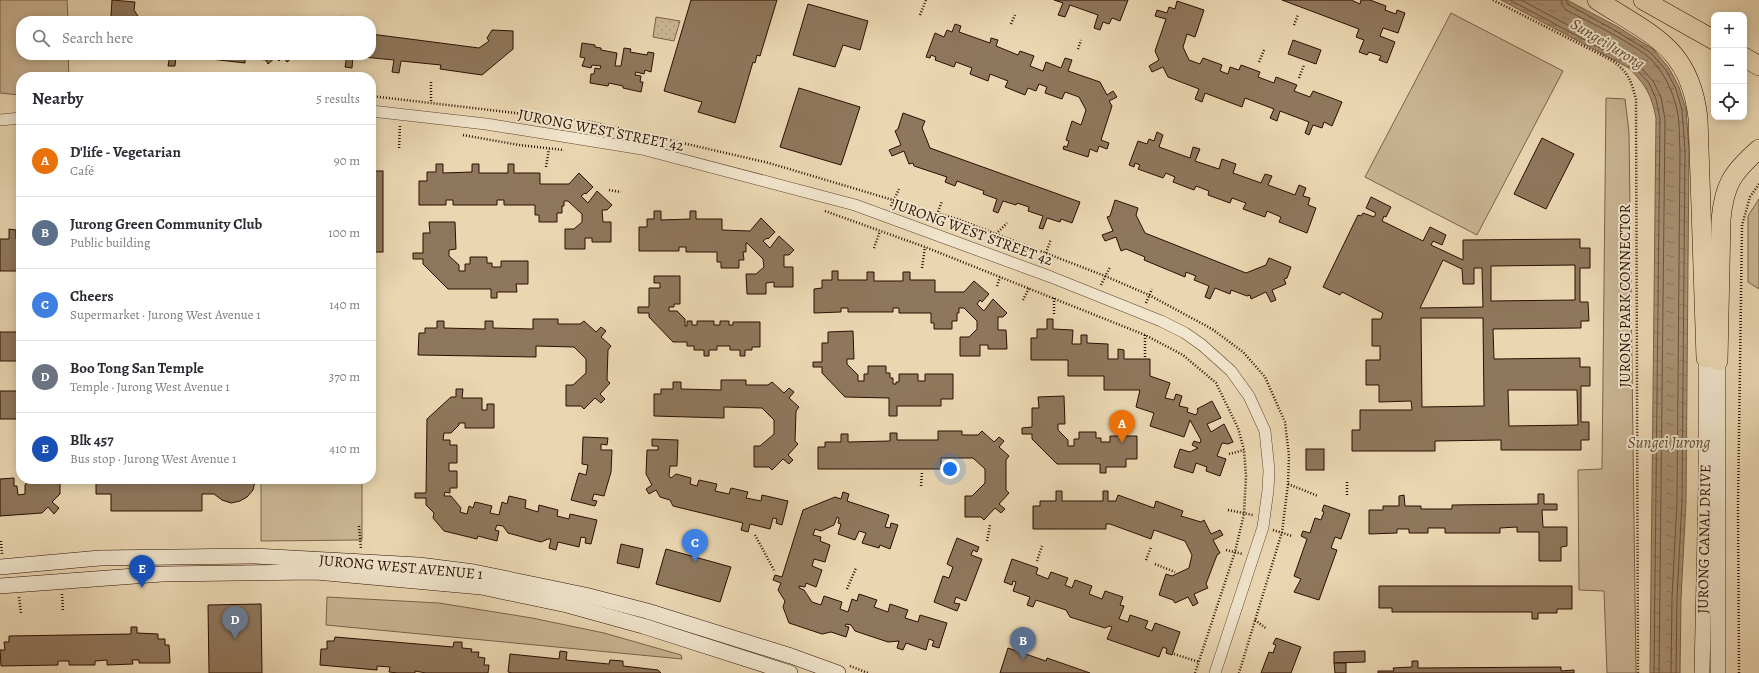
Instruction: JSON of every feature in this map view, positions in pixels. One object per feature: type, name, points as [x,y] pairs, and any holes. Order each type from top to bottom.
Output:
[{"type":"highway","points":[[1597,0],[1668,47],[1682,65],[1692,86],[1698,118],[1712,359]]},
{"type":"highway","points":[[1643,0],[1711,38]]},
{"type":"highway","points":[[1747,59],[1759,66]]},
{"type":"highway","points":[[1712,359],[1721,220],[1724,200],[1727,188],[1735,173],[1759,149]]},
{"type":"street","name":"JURONG WEST STREET 42","points":[[376,112],[486,124],[649,151],[855,205],[1097,295],[1161,321],[1185,333],[1222,362],[1236,377],[1249,396],[1265,432],[1269,470],[1263,527],[1215,673]]},
{"type":"street","points":[[0,120],[16,118]]},
{"type":"street","name":"JURONG CANAL DRIVE","points":[[1702,673],[1706,488],[1712,359]]},
{"type":"street","name":"JURONG CANAL DRIVE","points":[[1712,359],[1718,673]]},
{"type":"street","name":"JURONG WEST AVENUE 1","points":[[0,567],[100,558],[254,556],[419,565],[474,572],[585,595],[647,611],[718,632],[838,673]]},
{"type":"street","name":"JURONG WEST AVENUE 1","points":[[0,586],[162,574],[285,572],[316,572],[466,585],[567,605],[643,626],[790,673]]},
{"type":"path","points":[[920,16],[926,0]]},
{"type":"path","name":"JURONG PARK CONNECTOR","points":[[1493,0],[1613,61],[1625,70],[1631,81],[1636,99],[1638,673]]},
{"type":"path","points":[[1011,24],[1015,15]]},
{"type":"path","points":[[1294,25],[1298,15]]},
{"type":"path","points":[[1078,49],[1081,40]]},
{"type":"path","points":[[1259,62],[1264,50]]},
{"type":"path","points":[[1299,78],[1304,65]]},
{"type":"path","points":[[431,82],[431,103]]},
{"type":"path","points":[[376,97],[592,122],[666,138],[776,165],[960,220],[1105,276],[1149,295],[1205,326],[1243,352],[1265,377],[1285,422],[1289,456],[1288,484],[1282,532],[1239,673]]},
{"type":"path","points":[[393,125],[407,127]]},
{"type":"path","points":[[399,148],[400,126]]},
{"type":"path","points":[[457,134],[519,145],[571,151]]},
{"type":"path","points":[[546,167],[549,148]]},
{"type":"path","points":[[1739,673],[1738,505],[1742,225],[1750,197],[1759,184]]},
{"type":"path","points":[[609,190],[621,192]]},
{"type":"path","points":[[822,210],[1029,288],[1145,335],[1183,355],[1216,383],[1238,428],[1244,450],[1246,476],[1244,514],[1235,552],[1195,673]]},
{"type":"path","points":[[996,234],[1007,223]]},
{"type":"path","points":[[1046,253],[1051,239]]},
{"type":"path","points":[[1097,295],[1110,267]]},
{"type":"path","points":[[997,286],[1000,277]]},
{"type":"path","points":[[1023,300],[1029,288]]},
{"type":"path","points":[[1054,298],[1054,315]]},
{"type":"path","points":[[1145,335],[1145,357]]},
{"type":"path","points":[[1229,454],[1244,450]]},
{"type":"path","points":[[921,486],[922,472]]},
{"type":"path","points":[[1346,482],[1346,496]]},
{"type":"path","points":[[1288,484],[1318,496]]},
{"type":"path","points":[[1228,510],[1239,512]]},
{"type":"path","points":[[987,541],[990,525]]},
{"type":"path","points":[[359,526],[361,553]]},
{"type":"path","points":[[1263,527],[1292,536]]},
{"type":"path","points":[[755,535],[775,572]]},
{"type":"path","points":[[1037,561],[1042,546]]},
{"type":"path","points":[[1146,560],[1151,547]]},
{"type":"path","points":[[1226,550],[1253,556]]},
{"type":"path","points":[[1155,564],[1175,572]]},
{"type":"path","points":[[847,589],[856,568]]},
{"type":"path","points":[[62,595],[63,611]]},
{"type":"path","points":[[1255,620],[1267,629]]},
{"type":"path","points":[[1174,654],[1198,662]]},
{"type":"shaded area","points":[[0,0],[67,0],[68,16],[16,16],[16,60],[68,60],[69,72],[16,72],[16,95],[0,93]]},
{"type":"shaded area","points":[[1451,13],[1563,71],[1477,235],[1365,177]]},
{"type":"shaded area","points":[[656,17],[680,21],[674,41],[653,37]]},
{"type":"shaded area","points":[[1606,98],[1625,99],[1629,132],[1636,673],[1607,673],[1604,591],[1579,590],[1578,470],[1602,469]]},
{"type":"shaded area","points":[[1759,199],[1759,289],[1748,282],[1748,216]]},
{"type":"shaded area","points":[[261,484],[362,484],[362,540],[261,541]]},
{"type":"shaded area","points":[[327,597],[439,603],[532,618],[604,633],[681,655],[682,659],[326,625]]},
{"type":"water","name":"Sungei Jurong","points":[[1501,0],[1567,0],[1618,27],[1653,49],[1669,68],[1679,87],[1686,109],[1689,150],[1686,502],[1681,598],[1680,673],[1650,673],[1656,118],[1654,109],[1647,90],[1629,68]]},
{"type":"building","points":[[112,0],[135,2],[134,10],[138,16],[111,16]]},
{"type":"building","points":[[691,0],[777,0],[760,56],[757,55],[755,63],[753,62],[735,123],[698,112],[702,102],[664,91]]},
{"type":"building","points":[[1054,0],[1128,0],[1120,21],[1112,18],[1109,24],[1103,22],[1100,30],[1094,28],[1098,15],[1070,5],[1065,17],[1058,15],[1063,3]]},
{"type":"building","points":[[1282,0],[1351,0],[1360,4],[1361,0],[1370,0],[1386,6],[1385,10],[1396,14],[1397,10],[1405,13],[1398,33],[1383,28],[1380,36],[1395,42],[1387,63],[1379,60],[1381,56],[1369,52],[1367,55],[1359,52],[1364,40],[1356,37],[1359,29]]},
{"type":"building","points":[[1177,1],[1204,10],[1195,37],[1187,34],[1183,47],[1189,60],[1200,64],[1203,58],[1222,65],[1220,71],[1228,74],[1230,67],[1239,70],[1241,65],[1260,72],[1258,77],[1274,83],[1276,77],[1297,85],[1294,91],[1310,97],[1313,91],[1342,102],[1332,126],[1324,122],[1322,128],[1313,125],[1309,135],[1305,133],[1309,122],[1280,111],[1277,121],[1270,118],[1274,109],[1245,98],[1242,107],[1205,93],[1202,102],[1195,99],[1199,89],[1168,77],[1163,67],[1152,72],[1149,66],[1159,60],[1155,51],[1166,19],[1155,16],[1157,10],[1167,13],[1169,7],[1175,9]]},
{"type":"building","points":[[808,4],[868,21],[860,50],[843,45],[835,67],[793,55]]},
{"type":"building","points":[[955,24],[961,26],[959,32],[990,43],[991,38],[998,40],[996,46],[1018,55],[1020,51],[1034,56],[1030,66],[1043,71],[1046,62],[1061,68],[1065,58],[1072,60],[1068,71],[1100,82],[1107,95],[1113,91],[1117,97],[1109,101],[1112,106],[1101,140],[1109,143],[1107,149],[1099,146],[1097,152],[1090,149],[1088,157],[1063,149],[1064,146],[1067,147],[1069,141],[1066,140],[1072,121],[1081,125],[1086,110],[1079,97],[1065,92],[1062,99],[1045,93],[1047,87],[1039,84],[1036,91],[1028,88],[1025,95],[1005,87],[1008,81],[990,74],[988,81],[970,74],[972,68],[956,62],[954,67],[935,60],[936,57],[931,55],[930,58],[926,57],[935,33],[944,37],[947,30],[952,32]]},
{"type":"building","points":[[492,30],[513,31],[513,49],[482,75],[440,69],[441,65],[401,61],[399,73],[392,72],[394,60],[376,58],[376,35],[479,48],[489,41],[487,38]]},
{"type":"building","points":[[1293,40],[1321,50],[1316,64],[1288,54]]},
{"type":"building","points":[[582,43],[595,45],[595,47],[601,48],[601,50],[617,53],[615,66],[621,66],[624,48],[631,49],[630,52],[647,55],[648,52],[654,53],[651,72],[645,70],[644,74],[636,72],[635,75],[641,76],[640,82],[643,82],[641,92],[609,83],[608,86],[590,83],[591,74],[594,74],[595,68],[600,69],[601,66],[592,65],[591,68],[582,66],[585,58],[580,57]]},
{"type":"building","points":[[169,60],[176,60],[175,66],[168,66]]},
{"type":"building","points":[[219,60],[245,60],[245,63]]},
{"type":"building","points":[[266,60],[273,60],[268,64]]},
{"type":"building","points":[[346,60],[353,60],[352,68],[345,67]]},
{"type":"building","points":[[799,88],[860,107],[841,165],[780,147]]},
{"type":"building","points":[[903,113],[925,121],[922,128],[930,148],[1080,202],[1072,223],[1061,219],[1060,222],[1047,218],[1043,229],[1039,228],[1043,216],[1028,211],[1029,207],[1003,201],[998,213],[993,211],[997,199],[983,194],[984,191],[957,181],[955,186],[945,182],[947,177],[914,166],[913,163],[909,164],[904,151],[892,156],[889,150],[901,145],[895,131],[898,129]]},
{"type":"building","points":[[1157,132],[1163,135],[1159,147],[1190,158],[1193,147],[1200,149],[1195,161],[1219,169],[1222,159],[1236,164],[1233,173],[1261,183],[1265,174],[1272,176],[1268,185],[1295,195],[1299,185],[1306,188],[1303,196],[1310,198],[1308,205],[1316,208],[1307,233],[1279,222],[1281,217],[1267,211],[1265,217],[1243,209],[1246,203],[1232,198],[1230,203],[1208,195],[1209,191],[1196,186],[1194,190],[1173,182],[1175,177],[1166,173],[1163,178],[1138,169],[1140,165],[1135,163],[1134,167],[1129,165],[1138,141],[1147,144],[1149,139],[1154,141]]},
{"type":"building","points":[[1542,138],[1574,154],[1546,209],[1514,194]]},
{"type":"building","points":[[436,164],[443,164],[443,173],[472,172],[472,164],[479,164],[479,173],[508,173],[508,164],[514,164],[514,173],[540,173],[540,184],[569,184],[579,173],[593,187],[586,194],[585,193],[581,196],[588,203],[597,191],[612,205],[607,210],[602,210],[603,222],[611,222],[611,242],[592,242],[592,238],[585,238],[585,249],[565,249],[565,229],[574,229],[582,222],[582,214],[568,201],[564,201],[562,213],[557,213],[557,222],[539,222],[539,215],[535,215],[535,205],[504,205],[504,200],[497,200],[497,205],[453,205],[453,200],[446,200],[446,205],[419,205],[419,181],[427,181],[427,172],[436,172]]},
{"type":"building","points":[[376,171],[383,171],[383,252],[376,252]]},
{"type":"building","points":[[1371,197],[1391,207],[1386,217],[1384,216],[1382,221],[1423,241],[1430,227],[1446,235],[1442,245],[1433,241],[1431,245],[1463,260],[1463,240],[1580,239],[1580,248],[1590,248],[1590,268],[1580,268],[1580,302],[1588,302],[1589,321],[1581,321],[1581,328],[1493,329],[1494,359],[1580,358],[1580,367],[1590,367],[1590,386],[1581,386],[1581,422],[1589,422],[1589,440],[1581,440],[1581,450],[1501,450],[1501,440],[1435,441],[1435,451],[1352,451],[1352,430],[1360,430],[1360,410],[1412,410],[1411,401],[1379,402],[1379,385],[1366,385],[1366,360],[1380,360],[1380,346],[1372,346],[1372,319],[1381,319],[1383,313],[1342,292],[1340,295],[1323,287],[1358,215],[1361,216],[1363,213],[1374,217],[1376,213],[1366,208]],"holes":[[[1443,260],[1462,269],[1463,284],[1474,284],[1474,268],[1482,268],[1483,307],[1420,308]],[[1575,265],[1575,300],[1491,301],[1491,266]],[[1421,318],[1483,318],[1484,406],[1422,407]],[[1508,390],[1577,390],[1578,425],[1509,426]]]},
{"type":"building","points":[[1115,200],[1138,208],[1136,215],[1145,233],[1246,273],[1266,265],[1269,258],[1291,267],[1287,278],[1284,279],[1286,284],[1272,290],[1276,300],[1271,302],[1266,292],[1251,299],[1250,295],[1247,296],[1231,290],[1230,294],[1215,288],[1210,299],[1205,297],[1209,286],[1194,280],[1196,276],[1186,272],[1185,277],[1144,260],[1145,257],[1126,249],[1121,251],[1116,237],[1105,241],[1102,235],[1113,231],[1107,217],[1110,216]]},
{"type":"building","points":[[654,211],[661,211],[661,220],[690,219],[690,211],[696,211],[696,219],[722,219],[722,230],[750,231],[761,218],[775,232],[768,239],[767,238],[763,241],[770,248],[779,236],[794,250],[789,255],[784,255],[784,267],[793,267],[793,287],[774,287],[774,282],[766,283],[766,294],[747,294],[746,274],[756,274],[764,267],[763,259],[747,243],[746,252],[743,252],[744,260],[739,260],[739,268],[721,268],[721,262],[717,262],[717,252],[686,252],[686,247],[679,247],[679,251],[639,251],[639,227],[647,227],[647,219],[654,219]]},
{"type":"building","points":[[429,222],[455,222],[456,249],[449,250],[449,256],[459,265],[459,271],[465,271],[465,264],[470,264],[470,257],[487,257],[487,263],[492,263],[492,267],[501,267],[501,261],[528,261],[528,284],[516,284],[517,292],[497,292],[497,298],[491,298],[491,289],[448,289],[423,264],[423,259],[413,259],[413,253],[423,253],[423,233],[430,233]]},
{"type":"building","points":[[9,229],[16,230],[16,271],[0,271],[0,239],[9,239]]},
{"type":"building","points":[[832,271],[838,271],[838,280],[867,280],[867,272],[874,272],[874,281],[903,281],[903,272],[910,272],[910,280],[935,280],[935,292],[964,292],[974,281],[989,294],[982,302],[980,300],[977,304],[984,311],[993,299],[1007,313],[1003,317],[998,317],[998,330],[1006,330],[1007,349],[988,349],[988,345],[980,345],[980,356],[960,356],[960,337],[969,337],[977,329],[977,321],[964,308],[959,308],[959,313],[957,313],[957,321],[952,321],[952,329],[934,329],[934,323],[931,323],[931,313],[899,313],[899,308],[893,308],[893,312],[848,312],[848,308],[841,308],[841,312],[814,313],[814,289],[822,288],[822,280],[832,280]]},
{"type":"building","points":[[654,276],[680,276],[680,304],[674,304],[674,307],[669,307],[669,311],[677,311],[685,319],[685,326],[687,326],[687,321],[692,321],[692,325],[697,325],[697,321],[714,321],[714,325],[720,325],[720,321],[729,321],[729,325],[733,325],[733,322],[760,322],[760,347],[752,347],[752,350],[745,350],[745,356],[740,356],[740,350],[730,350],[730,346],[717,346],[717,350],[709,350],[709,356],[704,356],[704,350],[694,350],[694,346],[687,346],[687,342],[673,342],[649,317],[649,313],[638,313],[638,307],[649,307],[649,288],[660,288],[660,283],[654,283]]},
{"type":"building","points":[[533,319],[558,319],[558,324],[580,324],[584,321],[596,332],[601,327],[606,331],[601,337],[611,346],[608,350],[607,380],[610,383],[600,394],[605,399],[601,403],[595,398],[584,409],[581,406],[566,406],[566,385],[573,385],[586,373],[586,359],[574,347],[536,346],[536,357],[418,355],[419,333],[425,333],[425,328],[437,328],[437,321],[444,321],[444,328],[485,329],[485,321],[493,321],[493,328],[533,329]]},
{"type":"building","points":[[1047,319],[1053,319],[1053,329],[1073,330],[1072,344],[1081,344],[1081,335],[1087,335],[1087,343],[1108,344],[1108,359],[1118,359],[1118,349],[1124,350],[1124,359],[1150,359],[1150,376],[1170,383],[1165,398],[1174,400],[1176,394],[1182,396],[1179,406],[1188,408],[1187,412],[1196,415],[1198,411],[1197,409],[1212,401],[1221,418],[1207,424],[1211,432],[1224,424],[1233,442],[1228,444],[1222,443],[1217,456],[1226,459],[1220,476],[1206,471],[1207,467],[1196,463],[1193,473],[1174,467],[1180,449],[1190,452],[1198,448],[1192,445],[1194,441],[1200,443],[1201,440],[1190,420],[1184,437],[1150,426],[1154,413],[1136,407],[1140,390],[1104,390],[1104,376],[1068,376],[1068,360],[1031,360],[1031,338],[1037,338],[1037,329],[1047,329]]},
{"type":"building","points":[[853,331],[854,359],[847,359],[847,364],[858,375],[858,381],[864,381],[864,374],[868,374],[868,366],[886,366],[886,373],[890,373],[890,378],[893,378],[893,384],[899,382],[899,374],[918,374],[918,381],[925,381],[925,374],[953,374],[953,399],[941,399],[941,406],[897,406],[897,416],[889,416],[889,398],[845,397],[822,373],[822,367],[813,367],[813,362],[822,362],[822,343],[828,343],[828,332]]},
{"type":"building","points":[[0,332],[16,332],[16,361],[0,361]]},
{"type":"building","points":[[721,380],[746,380],[746,385],[768,385],[772,382],[784,393],[789,388],[794,392],[789,398],[799,407],[796,411],[795,441],[798,444],[788,455],[793,460],[789,464],[783,459],[772,470],[769,467],[754,467],[754,446],[760,446],[774,434],[774,420],[762,408],[724,407],[724,418],[654,416],[654,394],[661,394],[661,389],[673,389],[673,382],[681,382],[681,389],[721,390]]},
{"type":"building","points":[[456,389],[463,389],[462,398],[482,398],[482,410],[487,410],[487,404],[494,404],[494,428],[465,428],[465,423],[459,423],[459,425],[451,433],[444,433],[443,440],[450,440],[450,445],[457,445],[457,463],[449,463],[449,471],[457,471],[457,488],[450,488],[450,493],[445,492],[444,496],[451,496],[461,508],[460,512],[467,514],[469,506],[473,508],[475,502],[492,506],[490,513],[499,515],[502,502],[507,504],[509,496],[526,500],[525,508],[538,512],[539,505],[558,510],[557,516],[569,519],[570,514],[597,520],[591,544],[585,543],[586,538],[581,537],[579,547],[558,542],[556,550],[549,548],[551,539],[541,542],[508,533],[503,526],[497,525],[495,530],[499,531],[497,541],[478,536],[477,539],[444,531],[433,518],[434,513],[426,505],[426,498],[415,498],[415,493],[426,493],[427,419],[451,397],[456,397]]},
{"type":"building","points":[[0,391],[16,391],[16,419],[0,419]]},
{"type":"building","points":[[1064,396],[1065,424],[1058,424],[1058,430],[1068,440],[1068,446],[1074,446],[1074,439],[1079,439],[1079,432],[1096,432],[1096,438],[1101,438],[1101,442],[1110,442],[1110,436],[1137,436],[1137,459],[1126,459],[1126,467],[1106,467],[1106,473],[1100,473],[1100,464],[1057,464],[1032,439],[1032,434],[1022,434],[1022,428],[1032,427],[1032,408],[1039,408],[1038,397]]},
{"type":"building","points":[[938,431],[962,431],[962,435],[978,435],[982,431],[994,442],[999,437],[1004,441],[999,447],[1009,456],[1006,460],[1006,490],[1009,493],[999,504],[1005,509],[1001,513],[995,508],[984,520],[981,517],[965,517],[965,496],[972,496],[985,483],[985,469],[973,458],[941,458],[941,469],[818,469],[818,447],[825,447],[825,442],[841,442],[841,434],[848,434],[848,442],[890,441],[890,433],[897,433],[897,440],[938,440]]},
{"type":"building","points":[[583,437],[608,438],[607,445],[601,444],[601,450],[612,450],[611,472],[604,496],[594,494],[592,500],[597,501],[595,506],[571,500],[579,473],[586,475],[588,465],[582,464]]},
{"type":"building","points":[[652,439],[678,440],[677,466],[670,466],[669,476],[671,478],[676,474],[691,478],[690,484],[697,486],[699,480],[717,484],[715,491],[729,494],[731,488],[748,492],[746,498],[761,501],[762,495],[788,501],[782,525],[776,523],[777,519],[773,518],[770,529],[750,524],[748,532],[741,530],[743,523],[673,506],[670,500],[660,497],[656,490],[649,494],[646,489],[652,485],[646,474],[647,450],[658,450],[658,446],[652,446]]},
{"type":"building","points":[[1306,449],[1324,449],[1324,470],[1306,470]]},
{"type":"building","points":[[14,478],[14,486],[17,486],[18,495],[25,494],[26,484],[60,484],[60,494],[52,502],[59,508],[54,514],[48,507],[42,513],[0,516],[0,479]]},
{"type":"building","points":[[96,484],[254,484],[253,490],[247,497],[240,501],[231,503],[222,500],[214,494],[202,494],[202,511],[111,511],[111,494],[96,494]]},
{"type":"building","points":[[1056,491],[1062,491],[1062,501],[1103,501],[1103,491],[1108,491],[1108,501],[1116,501],[1118,495],[1154,508],[1156,501],[1183,511],[1181,516],[1201,522],[1204,520],[1211,534],[1220,530],[1223,535],[1213,540],[1220,553],[1217,555],[1206,584],[1208,588],[1194,594],[1198,603],[1193,606],[1188,597],[1175,603],[1173,600],[1159,595],[1166,574],[1172,576],[1189,568],[1192,555],[1185,541],[1154,530],[1151,539],[1110,524],[1106,524],[1106,529],[1033,529],[1033,506],[1040,506],[1040,501],[1056,501]]},
{"type":"building","points":[[843,492],[849,494],[847,501],[889,515],[885,527],[890,528],[891,523],[898,525],[890,549],[880,545],[879,548],[862,543],[866,533],[859,531],[855,540],[838,534],[841,524],[838,523],[839,518],[837,517],[834,525],[821,531],[815,529],[813,535],[821,537],[820,541],[830,545],[825,562],[814,559],[812,566],[822,570],[816,587],[806,583],[805,587],[799,586],[799,588],[804,590],[812,602],[821,605],[824,596],[842,602],[840,609],[848,612],[852,599],[857,601],[859,594],[877,600],[874,607],[888,612],[890,604],[908,610],[905,618],[918,622],[920,615],[947,623],[939,648],[932,646],[934,641],[929,639],[926,650],[906,643],[903,650],[897,648],[899,641],[888,642],[855,631],[851,625],[846,624],[845,626],[849,627],[846,637],[831,632],[822,634],[789,623],[783,607],[785,601],[778,590],[781,583],[773,580],[775,575],[782,577],[803,510],[835,497],[841,499]]},
{"type":"building","points":[[1538,494],[1544,494],[1544,504],[1557,504],[1557,510],[1542,510],[1543,527],[1567,527],[1567,546],[1561,547],[1561,561],[1539,561],[1539,532],[1517,532],[1517,527],[1500,528],[1500,533],[1445,533],[1445,528],[1428,528],[1428,533],[1409,533],[1409,529],[1397,529],[1397,533],[1369,534],[1369,510],[1383,510],[1383,506],[1399,506],[1399,496],[1404,495],[1405,506],[1421,506],[1421,509],[1452,509],[1452,505],[1538,504]]},
{"type":"building","points":[[1324,505],[1350,514],[1341,539],[1335,537],[1331,548],[1337,550],[1319,600],[1294,592],[1301,579],[1294,576],[1307,539],[1301,536],[1303,531],[1310,533],[1315,518],[1321,520],[1324,512],[1322,511]]},
{"type":"building","points":[[957,538],[979,547],[977,552],[973,550],[971,555],[982,559],[966,601],[956,597],[954,603],[960,604],[957,611],[934,602],[943,576],[949,578],[953,567],[947,564]]},
{"type":"building","points":[[621,544],[643,549],[639,568],[617,563]]},
{"type":"building","points":[[666,549],[731,567],[720,602],[656,584]]},
{"type":"building","points":[[1012,559],[1038,568],[1036,574],[1048,579],[1051,572],[1068,578],[1065,585],[1072,588],[1075,580],[1092,586],[1089,594],[1102,599],[1105,591],[1123,597],[1120,605],[1124,606],[1119,619],[1128,622],[1130,615],[1148,621],[1145,628],[1152,631],[1155,623],[1180,632],[1172,655],[1166,653],[1167,649],[1163,647],[1159,657],[1107,639],[1112,627],[1109,626],[1105,628],[1070,617],[1066,610],[1036,600],[1033,607],[1027,605],[1030,597],[1013,591],[1016,582],[1013,581],[1012,585],[1004,582]]},
{"type":"building","points":[[1379,586],[1572,586],[1572,609],[1557,609],[1557,613],[1538,613],[1538,619],[1532,619],[1532,612],[1392,612],[1392,608],[1379,608]]},
{"type":"building","points":[[261,604],[262,673],[209,673],[208,605]]},
{"type":"building","points":[[131,627],[137,627],[137,633],[158,634],[158,639],[165,639],[165,645],[169,645],[170,663],[139,663],[139,660],[132,660],[133,664],[107,665],[107,660],[95,661],[95,665],[69,665],[69,661],[58,661],[58,665],[1,666],[0,650],[5,650],[4,642],[9,642],[9,636],[131,634]]},
{"type":"building","points":[[335,637],[453,647],[454,642],[462,642],[462,648],[472,649],[471,652],[479,652],[478,657],[485,658],[484,665],[489,665],[488,673],[426,673],[415,671],[415,673],[398,673],[389,672],[390,667],[377,666],[377,670],[320,665],[321,649],[327,649],[327,641],[334,641]]},
{"type":"building","points":[[1276,638],[1301,647],[1291,673],[1261,673],[1269,652],[1273,653],[1276,645],[1273,644]]},
{"type":"building","points":[[1008,648],[1046,661],[1047,658],[1090,673],[1000,673]]},
{"type":"building","points":[[560,651],[567,652],[566,660],[609,664],[610,660],[623,661],[623,666],[658,670],[661,673],[508,672],[510,654],[559,659]]},
{"type":"building","points":[[1365,651],[1365,662],[1334,663],[1334,652]]},
{"type":"building","points":[[1412,661],[1418,661],[1418,668],[1561,667],[1561,671],[1574,670],[1574,673],[1378,673],[1378,671],[1394,671],[1393,668],[1412,667]]},
{"type":"building","points":[[1334,663],[1346,663],[1346,673],[1335,673]]},
{"type":"place","name":"D'life - Vegetarian","points":[[1122,443]]},
{"type":"place","name":"Cheers","points":[[695,562]]},
{"type":"place","name":"Blk 457","points":[[142,588]]},
{"type":"place","name":"Boo Tong San Temple","points":[[235,639]]},
{"type":"place","name":"Jurong Green Community Club","points":[[1023,660]]}]
